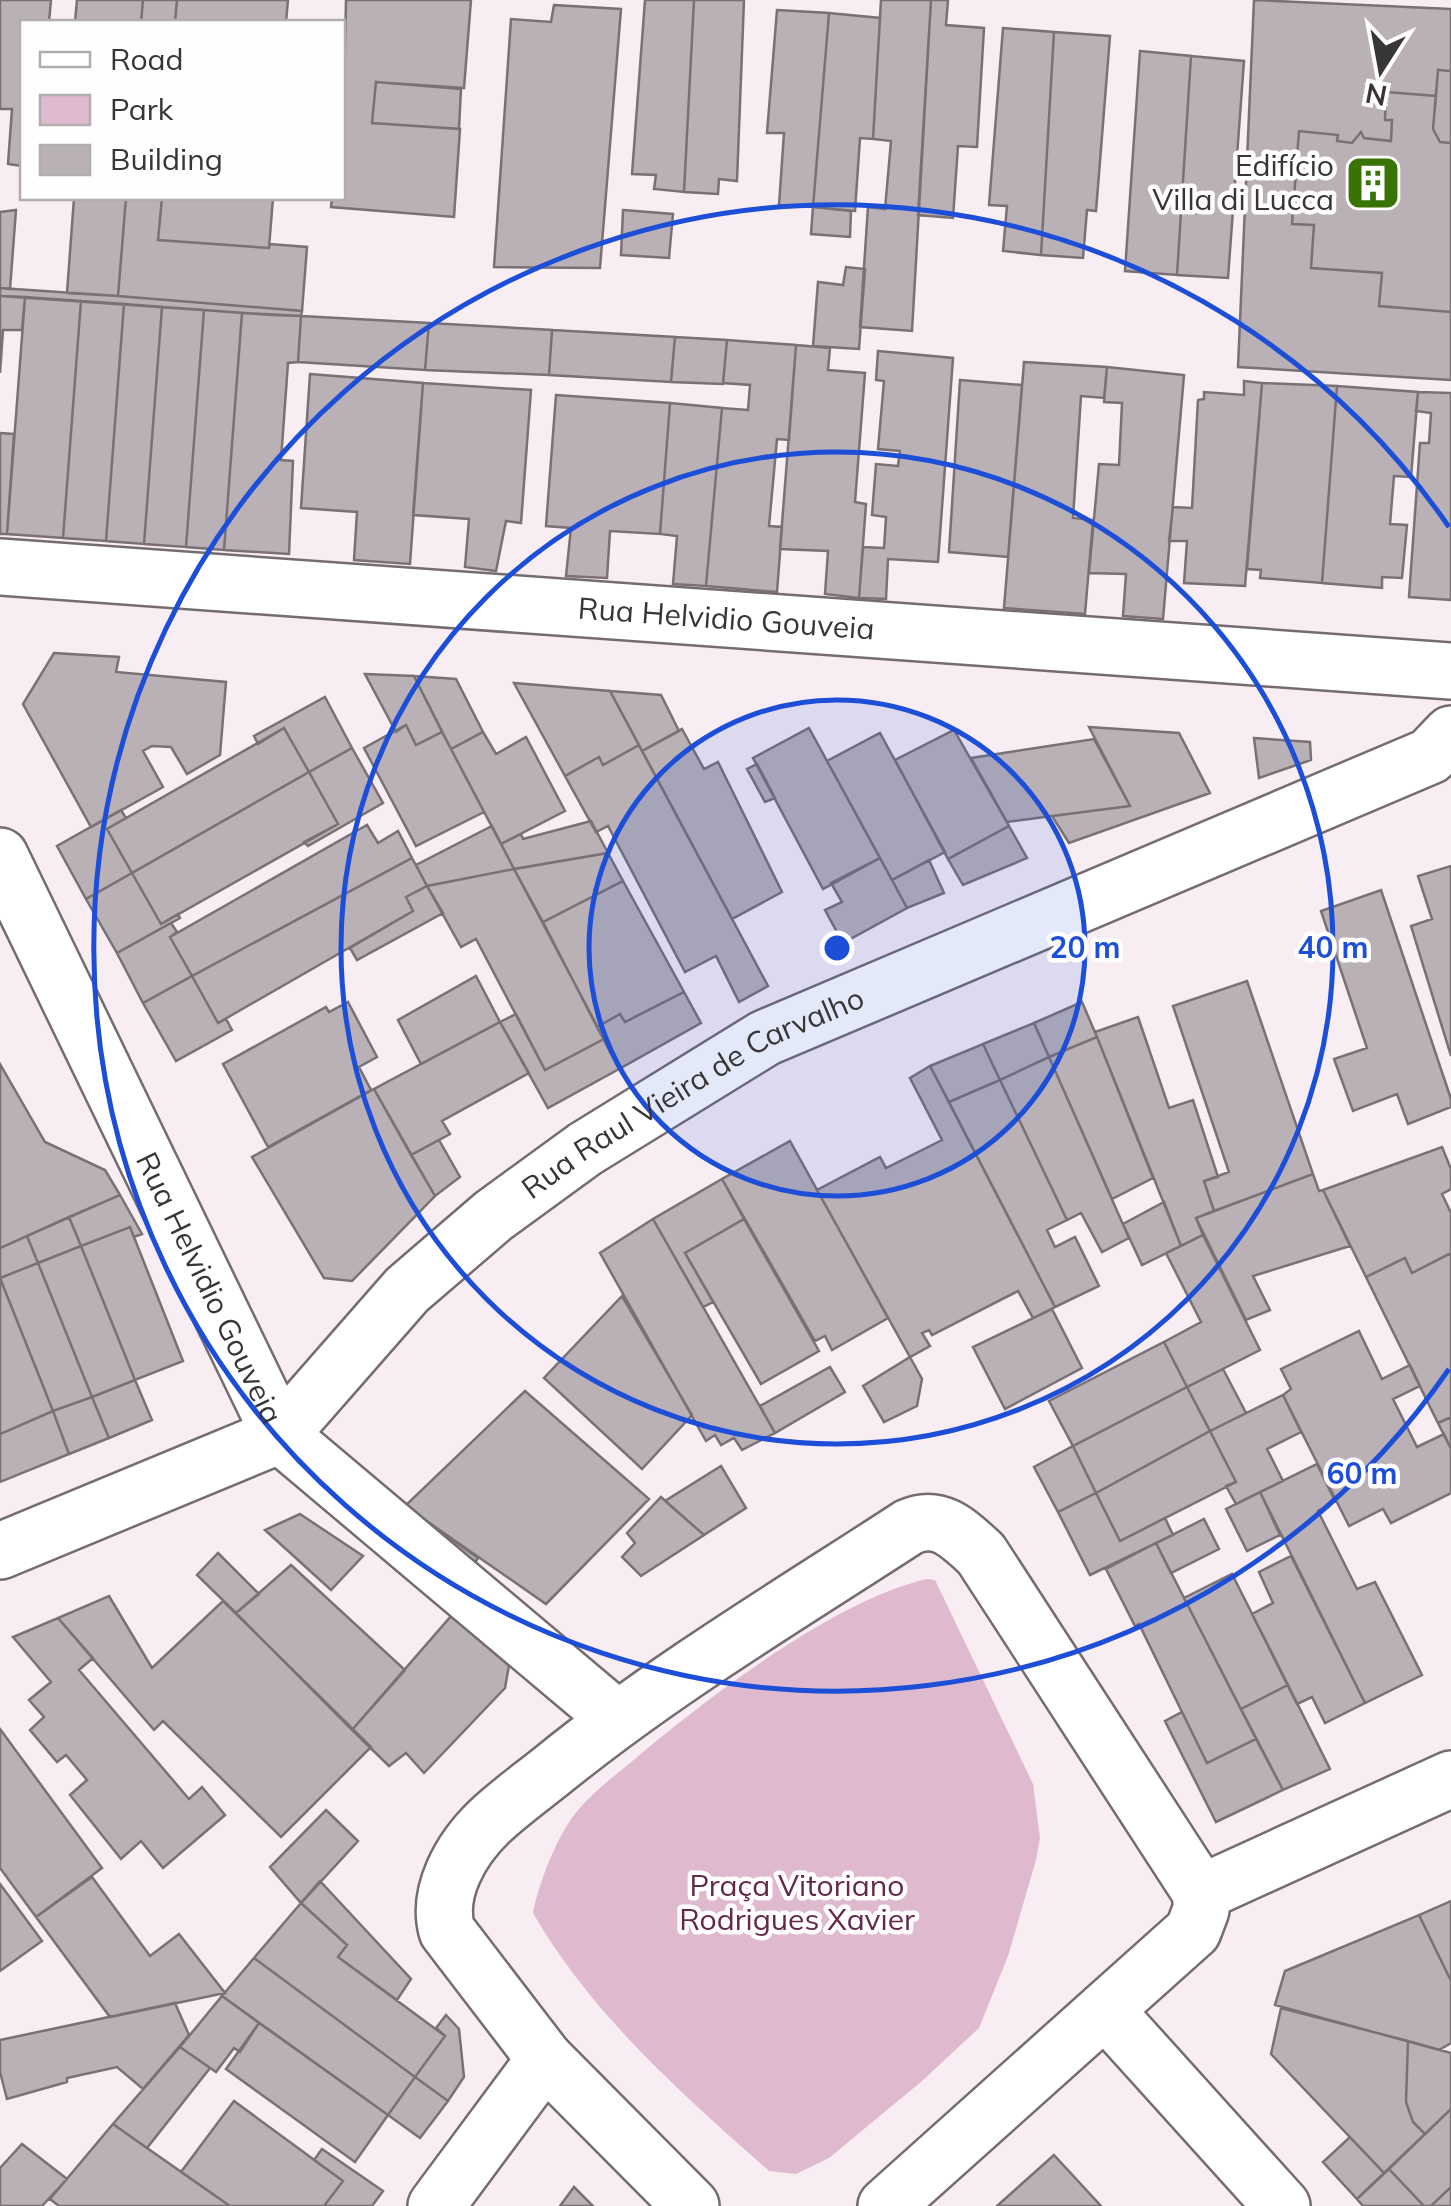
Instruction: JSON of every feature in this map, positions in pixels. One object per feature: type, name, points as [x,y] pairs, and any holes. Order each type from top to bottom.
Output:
[{"type":"street","name":"Rua Helvidio Gouveia","points":[[0,567],[1451,671]]},
{"type":"street","name":"Rua Raul Vieira de Carvalho","points":[[0,1552],[280,1434],[407,1290],[494,1216],[585,1149],[765,1038],[1430,756],[1451,734]]},
{"type":"street","name":"Rua Helvidio Gouveia","points":[[0,856],[19,931],[280,1434],[616,1718]]},
{"type":"street","points":[[691,2206],[545,2059],[447,1931],[443,1915],[446,1893],[462,1856],[488,1823],[616,1718],[922,1522],[943,1524],[956,1531],[981,1554],[1201,1893],[1193,1931],[886,2206]]},
{"type":"street","points":[[1201,1893],[1451,1780]]},
{"type":"street","points":[[1105,2010],[1282,2206]]},
{"type":"street","points":[[436,2206],[545,2059]]},
{"type":"green space","name":"Praça Vitoriano Rodrigues Xavier","points":[[927,1579],[935,1580],[1033,1784],[1040,1838],[1036,1860],[1008,1956],[979,2028],[829,2158],[796,2174],[769,2171],[672,2083],[610,2019],[556,1950],[533,1913],[536,1901],[550,1858],[571,1819],[593,1794],[642,1753],[740,1677],[816,1627],[854,1606]]},
{"type":"building","points":[[0,0],[51,0],[49,20],[20,20],[20,166],[8,164],[12,109],[0,109]]},
{"type":"building","points":[[77,0],[143,0],[141,20],[75,20]]},
{"type":"building","points":[[143,0],[177,0],[175,20],[141,20]]},
{"type":"building","points":[[177,0],[288,0],[286,20],[175,20]]},
{"type":"building","points":[[346,0],[471,0],[464,88],[376,82],[372,123],[460,129],[454,217],[331,207],[332,200],[345,200]]},
{"type":"building","points":[[645,0],[694,0],[684,192],[654,189],[656,175],[632,174]]},
{"type":"building","points":[[694,0],[744,0],[737,181],[719,179],[718,194],[684,192]]},
{"type":"building","points":[[881,0],[931,0],[912,331],[860,327],[868,207],[885,209],[891,141],[873,139]]},
{"type":"building","points":[[931,0],[948,0],[946,25],[984,28],[977,147],[958,146],[953,218],[918,215]]},
{"type":"building","points":[[1254,0],[1451,9],[1451,71],[1438,70],[1436,96],[1386,92],[1385,120],[1392,120],[1391,141],[1364,138],[1361,132],[1352,143],[1337,141],[1338,135],[1299,131],[1292,224],[1314,225],[1311,268],[1382,273],[1379,306],[1451,312],[1451,380],[1238,367]]},
{"type":"building","points":[[554,5],[621,9],[600,268],[494,267],[511,19],[551,22]]},
{"type":"building","points":[[777,10],[829,13],[813,207],[779,205],[784,133],[767,133]]},
{"type":"building","points":[[829,13],[880,18],[873,139],[860,138],[855,211],[813,207]]},
{"type":"building","points":[[1003,28],[1054,32],[1041,255],[1003,251],[1007,206],[989,205]]},
{"type":"building","points":[[1054,32],[1110,36],[1096,211],[1087,210],[1083,258],[1041,255]]},
{"type":"building","points":[[1140,51],[1191,56],[1177,275],[1125,271]]},
{"type":"building","points":[[1191,56],[1244,61],[1228,278],[1177,275]]},
{"type":"building","points":[[1438,70],[1451,71],[1451,143],[1440,142],[1433,129]]},
{"type":"building","points":[[376,82],[461,89],[459,129],[372,123]]},
{"type":"building","name":"Edifício Villa di Lucca","points":[[1386,92],[1436,96],[1433,129],[1440,142],[1451,143],[1451,312],[1379,306],[1382,273],[1311,268],[1314,225],[1292,224],[1299,131],[1338,135],[1337,141],[1352,143],[1361,132],[1364,138],[1391,141],[1392,120],[1385,120]]},
{"type":"building","points":[[74,200],[126,200],[118,296],[67,293]]},
{"type":"building","points":[[126,200],[162,200],[158,240],[307,247],[302,311],[118,296]]},
{"type":"building","points":[[162,200],[273,200],[269,248],[158,240]]},
{"type":"building","points":[[813,207],[851,211],[850,237],[811,234]]},
{"type":"building","points":[[16,210],[10,289],[0,288],[0,212]]},
{"type":"building","points":[[623,210],[673,214],[669,258],[621,255]]},
{"type":"building","points":[[846,267],[865,269],[859,349],[813,346],[818,282],[843,285]]},
{"type":"building","points":[[0,288],[302,311],[301,316],[273,315],[0,296]]},
{"type":"building","points":[[0,296],[25,297],[22,330],[3,330],[0,373]]},
{"type":"building","points":[[25,297],[81,301],[63,538],[7,534]]},
{"type":"building","points":[[81,301],[124,304],[106,541],[63,538]]},
{"type":"building","points":[[124,304],[162,307],[144,544],[106,541]]},
{"type":"building","points":[[162,307],[204,310],[186,547],[144,544]]},
{"type":"building","points":[[204,310],[242,313],[224,550],[186,547]]},
{"type":"building","points":[[242,313],[301,316],[298,362],[288,363],[281,460],[293,461],[289,554],[224,550]]},
{"type":"building","points":[[301,316],[429,323],[425,370],[298,362]]},
{"type":"building","points":[[429,323],[552,330],[549,375],[425,370]]},
{"type":"building","points":[[552,330],[675,337],[671,382],[549,375]]},
{"type":"building","points":[[675,337],[727,340],[723,384],[671,382]]},
{"type":"building","points":[[727,340],[796,345],[789,440],[777,439],[769,526],[782,527],[777,592],[706,586],[722,408],[748,410],[750,385],[723,383]]},
{"type":"building","points":[[796,345],[830,348],[828,370],[865,373],[855,502],[866,504],[859,598],[825,594],[828,551],[780,549]]},
{"type":"building","points":[[878,351],[953,358],[938,562],[888,559],[886,599],[859,598],[863,547],[884,548],[886,517],[872,515],[876,464],[898,466],[900,451],[878,449],[884,381],[876,380]]},
{"type":"building","points":[[1024,362],[1107,367],[1104,398],[1081,396],[1073,518],[1093,520],[1085,614],[1004,608]]},
{"type":"building","points":[[1107,367],[1184,375],[1163,619],[1123,616],[1126,574],[1089,573],[1099,464],[1119,465],[1122,403],[1104,402]]},
{"type":"building","points":[[310,374],[423,383],[410,564],[354,560],[357,512],[301,508]]},
{"type":"building","points":[[960,380],[1022,385],[1008,557],[949,552]]},
{"type":"building","points":[[1244,381],[1262,383],[1245,586],[1184,583],[1187,541],[1169,541],[1173,507],[1192,508],[1198,400],[1204,399],[1204,392],[1244,395]]},
{"type":"building","points":[[423,383],[531,390],[521,523],[506,521],[496,571],[465,567],[469,519],[413,515]]},
{"type":"building","points":[[1262,383],[1337,386],[1322,583],[1260,578],[1261,570],[1247,569]]},
{"type":"building","points":[[1337,386],[1418,392],[1411,477],[1394,476],[1390,524],[1407,525],[1402,578],[1382,577],[1382,588],[1322,583]]},
{"type":"building","points":[[1418,392],[1451,393],[1451,600],[1409,597],[1420,443],[1429,443],[1431,413],[1416,411]]},
{"type":"building","points":[[556,395],[670,403],[660,534],[610,531],[607,578],[566,576],[571,528],[546,526]]},
{"type":"building","points":[[670,403],[722,408],[706,586],[673,584],[677,536],[660,534]]},
{"type":"building","points":[[0,433],[14,434],[7,534],[0,534]]},
{"type":"building","points":[[54,653],[119,657],[116,672],[226,682],[220,755],[187,774],[171,747],[152,746],[143,751],[163,787],[91,827],[23,704]]},
{"type":"building","points":[[365,674],[414,676],[442,732],[416,745],[406,725],[396,732]]},
{"type":"building","points":[[414,676],[456,679],[483,732],[451,749]]},
{"type":"building","points":[[514,683],[610,691],[639,745],[603,765],[599,757],[565,776]]},
{"type":"building","points":[[610,691],[661,695],[679,731],[642,751]]},
{"type":"building","points":[[325,697],[352,748],[309,772],[284,728],[258,744],[254,736]]},
{"type":"building","points":[[406,725],[416,745],[442,732],[484,812],[416,846],[364,748]]},
{"type":"building","points":[[1089,727],[1179,733],[1210,793],[1069,843],[1052,816],[1130,806]]},
{"type":"building","points":[[284,728],[309,772],[132,873],[107,829]]},
{"type":"building","points":[[809,728],[880,858],[823,889],[753,758]]},
{"type":"building","points":[[682,729],[704,769],[718,762],[782,892],[732,919],[642,751]]},
{"type":"building","points":[[954,730],[1009,826],[948,859],[895,760]]},
{"type":"building","points":[[483,732],[496,754],[526,737],[565,811],[501,844],[451,749]]},
{"type":"building","points":[[880,733],[945,852],[892,880],[827,761]]},
{"type":"building","points":[[1254,738],[1310,742],[1311,760],[1259,778]]},
{"type":"building","points":[[1094,739],[1130,806],[1007,822],[971,758]]},
{"type":"building","points":[[639,745],[768,986],[739,1002],[716,956],[685,972],[608,826],[596,832],[565,776],[599,757],[603,765]]},
{"type":"building","points":[[352,748],[383,803],[308,846],[304,842],[338,824],[309,772]]},
{"type":"building","points":[[757,764],[775,798],[765,802],[747,769]]},
{"type":"building","points":[[309,772],[338,824],[161,924],[132,873]]},
{"type":"building","points":[[121,810],[126,818],[107,829],[132,873],[86,899],[57,846]]},
{"type":"building","points":[[591,821],[608,853],[514,869],[501,844],[521,834],[523,839]]},
{"type":"building","points":[[367,825],[378,843],[398,831],[412,858],[192,976],[170,937]]},
{"type":"building","points":[[492,826],[514,869],[427,886],[416,865]]},
{"type":"building","points":[[1009,826],[1027,858],[963,885],[948,859]]},
{"type":"building","points":[[608,853],[623,881],[543,922],[514,869]]},
{"type":"building","points":[[412,858],[427,886],[406,897],[413,911],[218,1023],[192,976]]},
{"type":"building","points":[[880,858],[907,908],[843,943],[825,910],[842,902],[831,883]]},
{"type":"building","points":[[929,860],[944,893],[907,908],[892,880]]},
{"type":"building","points":[[1451,866],[1451,1056],[1411,926],[1432,919],[1418,876]]},
{"type":"building","points":[[514,869],[604,1039],[545,1070],[476,939],[461,947],[427,886]]},
{"type":"building","points":[[132,873],[161,924],[178,914],[180,918],[117,953],[86,899]]},
{"type":"building","points":[[623,881],[684,992],[625,1022],[620,1014],[597,1027],[543,922]]},
{"type":"building","points":[[427,886],[443,913],[357,960],[350,948],[413,911],[406,897]]},
{"type":"building","points":[[1381,890],[1451,1099],[1451,1107],[1408,1124],[1397,1094],[1353,1111],[1334,1059],[1367,1048],[1321,911]]},
{"type":"building","points":[[171,923],[177,932],[170,937],[192,976],[143,1003],[117,953]]},
{"type":"building","points":[[192,976],[218,1023],[226,1019],[232,1030],[176,1061],[143,1003]]},
{"type":"building","points":[[476,976],[500,1022],[421,1064],[398,1020]]},
{"type":"building","points":[[1247,981],[1313,1174],[1214,1211],[1204,1181],[1229,1172],[1173,1006]]},
{"type":"building","points":[[684,992],[701,1023],[619,1069],[597,1027],[620,1014],[625,1022]]},
{"type":"building","points":[[348,1002],[377,1057],[359,1067],[371,1090],[268,1147],[223,1064],[326,1007],[329,1012]]},
{"type":"building","points":[[1082,1002],[1097,1037],[1049,1057],[1034,1023]]},
{"type":"building","points":[[516,1014],[545,1070],[604,1039],[619,1069],[548,1108],[500,1022]]},
{"type":"building","points":[[1138,1017],[1169,1108],[1193,1100],[1218,1177],[1204,1181],[1214,1211],[1196,1218],[1203,1235],[1181,1246],[1095,1032]]},
{"type":"building","points":[[500,1022],[529,1073],[442,1121],[450,1134],[411,1155],[374,1089]]},
{"type":"building","points":[[1034,1023],[1049,1057],[1000,1080],[983,1044]]},
{"type":"building","points":[[1097,1037],[1153,1178],[1112,1199],[1049,1057]]},
{"type":"building","points":[[983,1044],[1000,1080],[949,1102],[930,1066]]},
{"type":"building","points":[[1049,1057],[1129,1238],[1102,1252],[1081,1213],[1067,1220],[1000,1080]]},
{"type":"building","points":[[0,1064],[45,1142],[105,1170],[120,1195],[0,1248]]},
{"type":"building","points":[[930,1066],[1055,1307],[1033,1318],[1018,1291],[932,1335],[929,1330],[922,1333],[930,1346],[910,1357],[817,1190],[880,1157],[886,1168],[942,1140],[910,1078]]},
{"type":"building","points":[[1000,1080],[1067,1220],[1047,1230],[1055,1247],[1075,1237],[1099,1286],[1055,1307],[949,1102]]},
{"type":"building","points":[[374,1089],[435,1196],[352,1281],[324,1278],[252,1157]]},
{"type":"building","points":[[439,1140],[460,1177],[435,1196],[411,1155]]},
{"type":"building","points":[[790,1141],[888,1318],[832,1350],[825,1336],[815,1341],[722,1179]]},
{"type":"building","points":[[1442,1147],[1451,1169],[1451,1189],[1442,1194],[1451,1213],[1451,1253],[1412,1273],[1405,1258],[1366,1277],[1323,1190]]},
{"type":"building","points":[[1313,1174],[1350,1246],[1253,1276],[1270,1310],[1246,1320],[1196,1218]]},
{"type":"building","points":[[722,1179],[744,1219],[685,1253],[713,1302],[703,1307],[653,1219]]},
{"type":"building","points":[[120,1195],[142,1234],[134,1237],[130,1227],[81,1246],[69,1217]]},
{"type":"building","points":[[1164,1202],[1181,1246],[1142,1265],[1123,1224]]},
{"type":"building","points":[[69,1217],[81,1246],[38,1263],[27,1236]]},
{"type":"building","points":[[653,1219],[775,1433],[742,1450],[734,1438],[721,1445],[715,1435],[706,1441],[600,1253]]},
{"type":"building","points":[[744,1219],[819,1351],[761,1384],[685,1253]]},
{"type":"building","points":[[130,1227],[183,1361],[135,1380],[81,1246]]},
{"type":"building","points":[[1203,1235],[1260,1350],[1187,1387],[1164,1342],[1201,1322],[1166,1253]]},
{"type":"building","points":[[27,1236],[38,1263],[0,1278],[0,1248]]},
{"type":"building","points":[[81,1246],[135,1380],[92,1397],[38,1263]]},
{"type":"building","points":[[1451,1253],[1451,1417],[1438,1423],[1366,1277],[1405,1258],[1412,1273]]},
{"type":"building","points":[[38,1263],[92,1397],[53,1411],[0,1278]]},
{"type":"building","points":[[0,1278],[53,1411],[0,1434]]},
{"type":"building","points":[[622,1296],[692,1415],[642,1469],[544,1378]]},
{"type":"building","points":[[1052,1309],[1082,1368],[1005,1409],[973,1347]]},
{"type":"building","points":[[1359,1331],[1382,1379],[1410,1365],[1420,1386],[1393,1399],[1417,1447],[1444,1434],[1451,1449],[1451,1493],[1391,1523],[1383,1509],[1349,1526],[1283,1395],[1291,1389],[1281,1369]]},
{"type":"building","points":[[1164,1342],[1187,1387],[1073,1446],[1049,1401]]},
{"type":"building","points":[[910,1357],[922,1379],[917,1406],[884,1422],[863,1386]]},
{"type":"building","points":[[830,1367],[845,1392],[775,1433],[760,1406]]},
{"type":"building","points":[[1223,1369],[1246,1413],[1210,1431],[1187,1387]]},
{"type":"building","points":[[135,1380],[152,1420],[109,1438],[92,1397]]},
{"type":"building","points":[[1187,1387],[1210,1431],[1096,1493],[1073,1446]]},
{"type":"building","points":[[525,1391],[649,1499],[546,1604],[405,1506]]},
{"type":"building","points":[[1283,1395],[1301,1432],[1267,1449],[1283,1481],[1236,1504],[1226,1486],[1236,1482],[1210,1431]]},
{"type":"building","points":[[92,1397],[109,1438],[69,1454],[53,1411]]},
{"type":"building","points":[[53,1411],[69,1454],[0,1482],[0,1434]]},
{"type":"building","points":[[1451,1417],[1451,1449],[1438,1423]]},
{"type":"building","points":[[1210,1431],[1236,1482],[1120,1541],[1096,1493]]},
{"type":"building","points":[[1073,1446],[1096,1493],[1058,1512],[1034,1467]]},
{"type":"building","points":[[1317,1464],[1335,1501],[1318,1511],[1357,1589],[1375,1582],[1422,1675],[1365,1703],[1260,1492]]},
{"type":"building","points":[[721,1466],[746,1508],[704,1535],[665,1501]]},
{"type":"building","points":[[1260,1492],[1280,1535],[1247,1551],[1226,1509]]},
{"type":"building","points":[[1096,1493],[1120,1541],[1165,1518],[1173,1535],[1090,1575],[1058,1512]]},
{"type":"building","points":[[661,1497],[704,1535],[641,1576],[622,1557],[635,1543],[627,1533]]},
{"type":"building","points":[[300,1514],[363,1556],[331,1590],[265,1530]]},
{"type":"building","points":[[1204,1519],[1219,1549],[1171,1573],[1156,1543]]},
{"type":"building","points":[[440,1531],[478,1558],[472,1567],[433,1541]]},
{"type":"building","points":[[1156,1543],[1256,1739],[1207,1763],[1139,1624],[1135,1626],[1106,1569]]},
{"type":"building","points":[[218,1553],[259,1594],[236,1613],[197,1575]]},
{"type":"building","points":[[1291,1556],[1365,1703],[1325,1723],[1312,1697],[1297,1704],[1252,1614],[1273,1603],[1259,1572]]},
{"type":"building","points":[[291,1565],[405,1670],[352,1730],[236,1613]]},
{"type":"building","points":[[1232,1574],[1288,1685],[1241,1709],[1184,1598]]},
{"type":"building","points":[[109,1596],[152,1668],[223,1601],[371,1747],[281,1837],[163,1721],[154,1730],[58,1618]]},
{"type":"building","points":[[452,1615],[511,1654],[505,1688],[424,1773],[406,1753],[389,1766],[352,1730]]},
{"type":"building","points":[[58,1618],[93,1658],[79,1670],[189,1799],[202,1787],[225,1815],[163,1868],[141,1841],[121,1859],[70,1795],[87,1780],[66,1755],[57,1762],[30,1730],[44,1717],[29,1700],[51,1682],[13,1637]]},
{"type":"building","points":[[1288,1685],[1330,1769],[1283,1790],[1241,1709]]},
{"type":"building","points":[[1182,1712],[1207,1763],[1256,1739],[1283,1790],[1216,1822],[1165,1721]]},
{"type":"building","points":[[0,1729],[102,1868],[36,1917],[0,1868]]},
{"type":"building","points":[[326,1810],[358,1841],[301,1903],[270,1867]]},
{"type":"building","points":[[92,1877],[150,1956],[179,1934],[225,1993],[110,2017],[36,1917]]},
{"type":"building","points":[[320,1881],[411,1979],[397,2000],[338,1957],[347,1945],[301,1903]]},
{"type":"building","points":[[0,1884],[42,1941],[0,1971]]},
{"type":"building","points":[[1451,1901],[1451,1981],[1419,1915]]},
{"type":"building","points":[[301,1903],[347,1945],[338,1957],[445,2036],[415,2077],[254,1958]]},
{"type":"building","points":[[1419,1915],[1451,1981],[1451,2043],[1439,2050],[1275,2005],[1285,1971]]},
{"type":"building","points":[[254,1958],[415,2077],[388,2115],[222,1996]]},
{"type":"building","points":[[222,1996],[259,2023],[240,2052],[234,2048],[216,2072],[180,2047]]},
{"type":"building","points":[[175,2003],[189,2035],[143,2089],[117,2067],[67,2078],[67,2082],[7,2099],[0,2072],[0,2040]]},
{"type":"building","points":[[1281,2008],[1408,2041],[1406,2102],[1413,2122],[1425,2134],[1384,2173],[1271,2054]]},
{"type":"building","points":[[446,2015],[459,2029],[464,2077],[448,2101],[415,2077],[445,2036],[436,2028]]},
{"type":"building","points":[[259,2023],[388,2115],[355,2162],[226,2069]]},
{"type":"building","points":[[1408,2041],[1451,2053],[1451,2109],[1425,2134],[1413,2122],[1406,2102]]},
{"type":"building","points":[[180,2047],[210,2068],[147,2148],[113,2124]]},
{"type":"building","points":[[415,2077],[448,2101],[420,2138],[388,2115]]},
{"type":"building","points":[[234,2101],[343,2181],[324,2206],[230,2206],[181,2172]]},
{"type":"building","points":[[1451,2109],[1451,2187],[1431,2206],[1424,2206],[1389,2169]]},
{"type":"building","points":[[113,2124],[230,2206],[59,2206],[50,2199]]},
{"type":"building","points":[[1350,2137],[1384,2173],[1357,2199],[1323,2162]]},
{"type":"building","points":[[22,2144],[67,2179],[42,2206],[0,2206],[0,2168]]},
{"type":"building","points":[[322,2149],[383,2191],[372,2206],[324,2206],[343,2181],[314,2160]]},
{"type":"building","points":[[1054,2155],[1101,2206],[997,2206]]},
{"type":"building","points":[[1389,2169],[1424,2206],[1363,2206],[1357,2199]]},
{"type":"building","points":[[574,2187],[593,2206],[560,2206]]},
{"type":"building","points":[[1451,2187],[1451,2206],[1431,2206]]},
{"type":"place","name":"Edifício Villa di Lucca","points":[[1373,183]]}]
